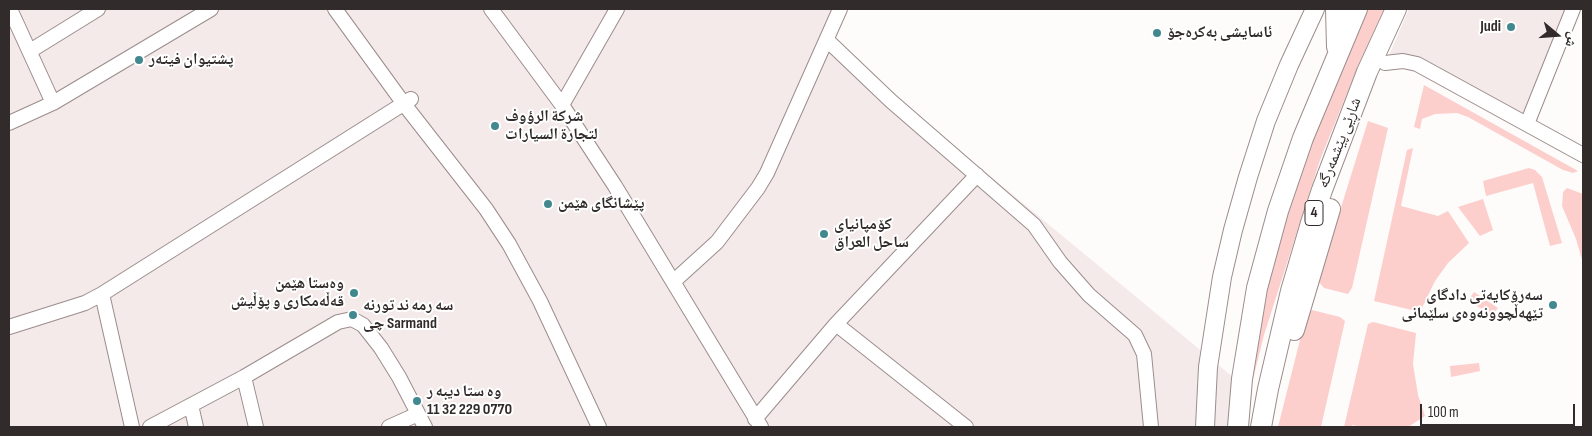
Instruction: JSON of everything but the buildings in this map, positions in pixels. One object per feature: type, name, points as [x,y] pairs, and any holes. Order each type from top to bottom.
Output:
[{"type":"highway","points":[[1335,61],[1338,37],[1336,9]]},
{"type":"highway","name":"4","points":[[1242,379],[1257,288],[1278,211],[1303,138],[1357,9]]},
{"type":"highway","name":"شاڕێی پێشمەرگە","points":[[1261,427],[1268,389],[1301,256],[1322,190],[1367,72],[1396,9]]},
{"type":"highway","points":[[1268,389],[1291,338],[1305,297],[1335,191],[1385,63],[1409,9]]},
{"type":"highway","points":[[1234,427],[1242,379]]},
{"type":"highway","points":[[1238,427],[1242,379]]},
{"type":"main road","points":[[1205,427],[1208,366],[1222,277],[1233,230],[1266,120],[1288,65],[1314,9]]},
{"type":"street","points":[[10,9],[53,102]]},
{"type":"street","points":[[30,51],[98,9]]},
{"type":"street","points":[[9,123],[53,102],[211,9]]},
{"type":"street","points":[[335,9],[500,216],[523,260],[540,300],[601,427]]},
{"type":"street","points":[[347,9],[408,101]]},
{"type":"street","points":[[491,9],[562,105],[615,186],[758,423],[836,324],[977,175]]},
{"type":"street","points":[[562,105],[617,9]]},
{"type":"street","points":[[673,282],[717,242],[758,188],[767,173],[840,9]]},
{"type":"street","points":[[1527,124],[1573,9]]},
{"type":"street","points":[[827,40],[891,102],[1034,226],[1060,262],[1089,295],[1135,335],[1144,354],[1151,427]]},
{"type":"street","points":[[1385,63],[1403,61],[1417,64],[1583,155]]},
{"type":"street","points":[[9,327],[85,303],[102,294],[408,101]]},
{"type":"street","points":[[102,294],[132,427]]},
{"type":"street","points":[[150,427],[244,377],[338,322],[352,319],[363,325],[381,348],[425,427]]},
{"type":"street","points":[[836,324],[966,427]]},
{"type":"street","points":[[244,377],[256,427]]},
{"type":"street","points":[[191,405],[196,427]]},
{"type":"street","points":[[389,427],[418,414]]},
{"type":"shaded area","points":[[9,9],[840,9],[827,41],[1251,392],[1248,427],[9,427]]},
{"type":"shaded area","points":[[1367,9],[1384,9],[1360,61],[1320,160],[1264,335],[1252,383],[1249,383],[1265,285],[1304,158]]},
{"type":"shaded area","points":[[1409,9],[1573,9],[1527,124],[1417,64],[1387,60]]},
{"type":"shaded area","points":[[1424,85],[1578,171],[1573,173],[1563,170],[1468,117],[1457,113],[1435,114],[1422,119],[1420,129],[1414,127]]},
{"type":"shaded area","points":[[1368,121],[1388,128],[1352,288],[1348,294],[1324,288],[1318,281]]},
{"type":"shaded area","points":[[1413,148],[1401,206],[1438,216],[1448,211],[1469,243],[1448,263],[1435,281],[1420,312],[1374,301],[1407,150]]},
{"type":"shaded area","points":[[1529,168],[1535,170],[1542,177],[1562,243],[1550,246],[1533,183],[1486,196],[1483,181]]},
{"type":"shaded area","points":[[1567,188],[1583,194],[1583,263],[1576,239],[1562,206],[1563,192]]},
{"type":"shaded area","points":[[1483,199],[1493,230],[1480,236],[1458,207]]},
{"type":"shaded area","points":[[1474,292],[1498,308],[1492,316],[1468,300]]},
{"type":"shaded area","points":[[1312,310],[1340,317],[1345,321],[1321,427],[1278,427],[1304,324],[1307,315]]},
{"type":"shaded area","points":[[1373,322],[1416,333],[1413,364],[1418,395],[1425,416],[1408,427],[1361,427],[1352,425],[1352,427],[1344,427],[1368,324]]},
{"type":"shaded area","points":[[1479,363],[1480,371],[1451,377],[1450,366]]},
{"type":"place","name":"Judi","points":[[1511,27]]},
{"type":"place","name":"ئاسایشی بەکرەجۆ","points":[[1157,33]]},
{"type":"place","name":"پشتیوان فیتەر","points":[[139,60]]},
{"type":"place","name":"شركة الرؤوف لتجارة السيارات","points":[[495,126]]},
{"type":"place","name":"پێشانگای هێمن","points":[[548,204]]},
{"type":"place","name":"کۆمپانیای ساحل العراق","points":[[824,234]]},
{"type":"place","name":"وەستا هێمن قەڵەمکاری و پۆڵیش","points":[[354,293]]},
{"type":"place","name":"سەرۆکایەتی دادگای تێهەڵچوونەوەی سلێمانی","points":[[1553,305]]},
{"type":"place","name":"سه رمه ند تورنه چی Sarmand","points":[[353,315]]},
{"type":"place","name":"وه ستا دیبه ر 11 32 229 0770","points":[[417,401]]}]
